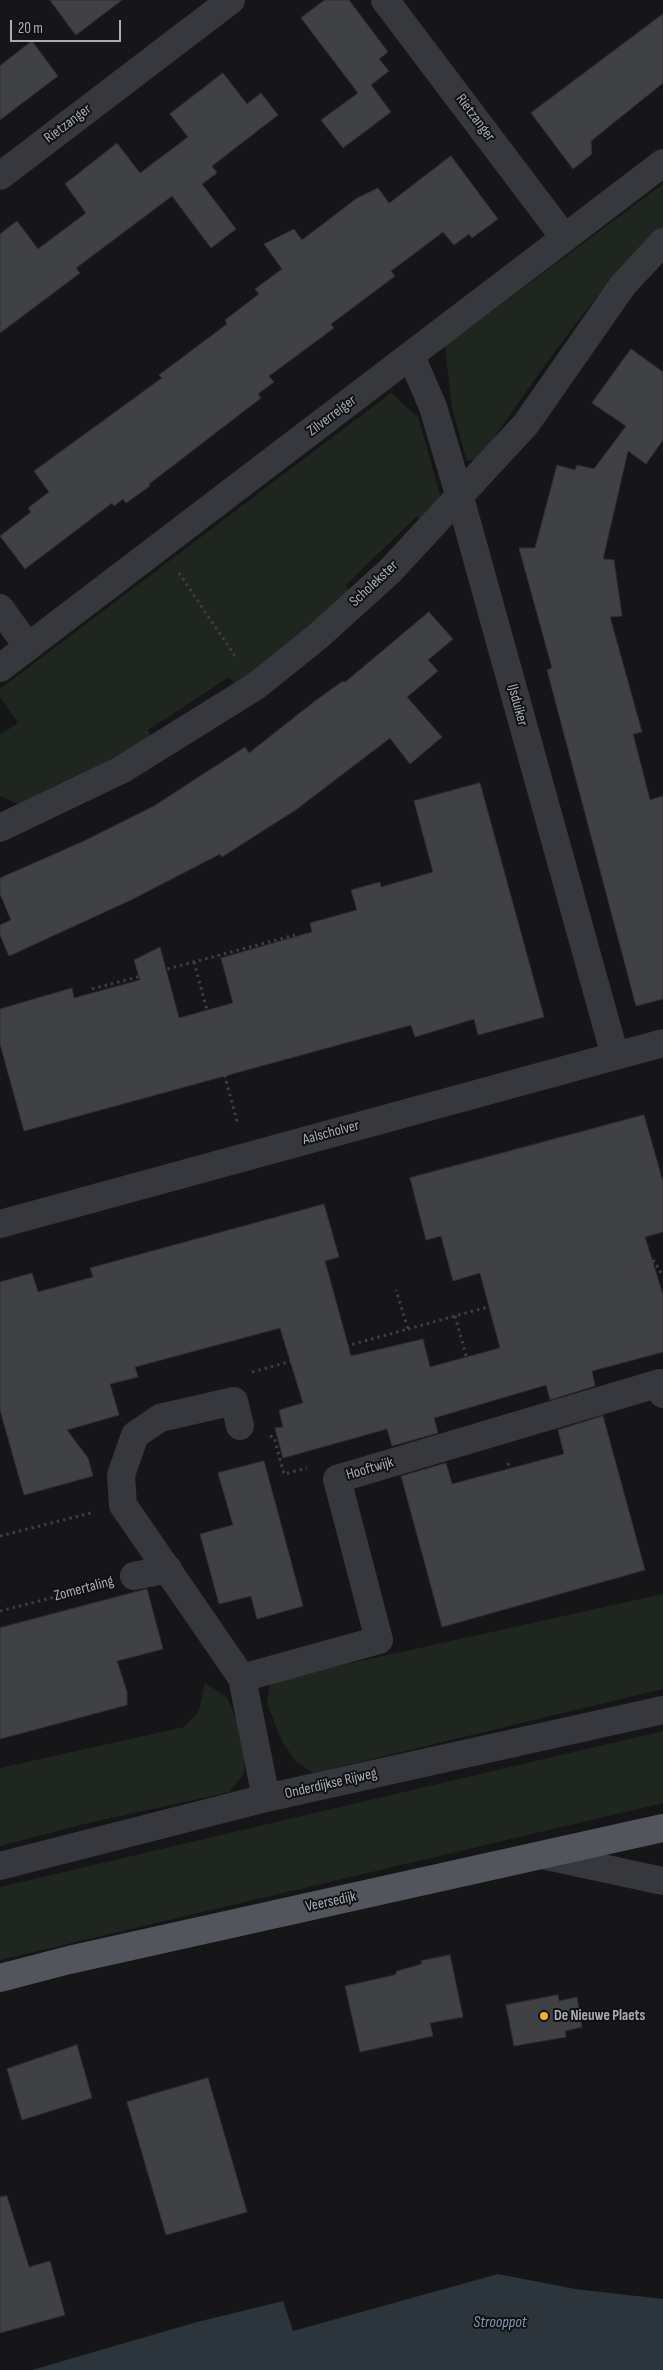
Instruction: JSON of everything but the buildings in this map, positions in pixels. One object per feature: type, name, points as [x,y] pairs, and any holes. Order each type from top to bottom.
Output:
[{"type":"main road","name":"Veersedijk","points":[[0,1978],[69,1960],[663,1828]]},
{"type":"street","name":"Rietzanger","points":[[0,176],[231,0]]},
{"type":"street","name":"Rietzanger","points":[[386,0],[564,237]]},
{"type":"street","name":"Zilverreiger","points":[[0,668],[663,163]]},
{"type":"street","name":"Scholekster","points":[[0,828],[121,770],[256,686],[317,637],[390,571],[459,494],[526,424],[623,285],[663,242]]},
{"type":"street","name":"IJsduiker","points":[[411,356],[433,407],[459,494],[615,1056]]},
{"type":"street","points":[[0,608],[28,647]]},
{"type":"street","name":"Aalscholver","points":[[0,1224],[663,1043]]},
{"type":"street","name":"Hooftwijk","points":[[242,1678],[379,1640],[337,1479],[662,1386]]},
{"type":"street","points":[[237,1414],[160,1418],[135,1435],[120,1474],[123,1505],[242,1678],[266,1798]]},
{"type":"street","name":"Zomertaling","points":[[134,1576],[168,1569]]},
{"type":"street","name":"Onderdijkse Rijweg","points":[[0,1866],[266,1798],[663,1710]]},
{"type":"street","points":[[542,1855],[663,1881]]},
{"type":"path","points":[[160,546],[256,686]]},
{"type":"path","points":[[92,989],[295,935]]},
{"type":"path","points":[[194,962],[246,1156]]},
{"type":"path","points":[[337,1479],[315,1466],[284,1474],[274,1437],[237,1414],[246,1374],[654,1261],[663,1276]]},
{"type":"path","points":[[396,1290],[408,1329]]},
{"type":"path","points":[[455,1316],[540,1583]]},
{"type":"path","points":[[0,1536],[123,1505]]},
{"type":"path","name":"Zomertaling","points":[[0,1611],[134,1576]]},
{"type":"shaded area","points":[[663,184],[663,229],[637,253],[588,308],[479,459],[467,461],[452,408],[445,346]]},
{"type":"shaded area","points":[[391,393],[418,417],[442,502],[423,522],[417,516],[346,585],[350,594],[237,685],[229,677],[148,730],[152,740],[23,806],[0,796],[0,735],[18,723],[0,697],[0,689]]},
{"type":"shaded area","points":[[663,1594],[663,1689],[314,1773],[297,1763],[282,1741],[267,1704],[271,1675],[293,1676]]},
{"type":"shaded area","points":[[205,1683],[227,1697],[245,1740],[244,1773],[230,1792],[84,1824],[0,1846],[0,1768],[184,1727],[199,1711]]},
{"type":"shaded area","points":[[663,1731],[663,1803],[0,1960],[0,1887]]},
{"type":"water","name":"Strooppot","points":[[498,2274],[575,2289],[663,2299],[663,2370],[32,2370],[197,2322],[283,2301],[293,2331]]},
{"type":"place","name":"De Nieuwe Plaets","points":[[544,2016]]}]
